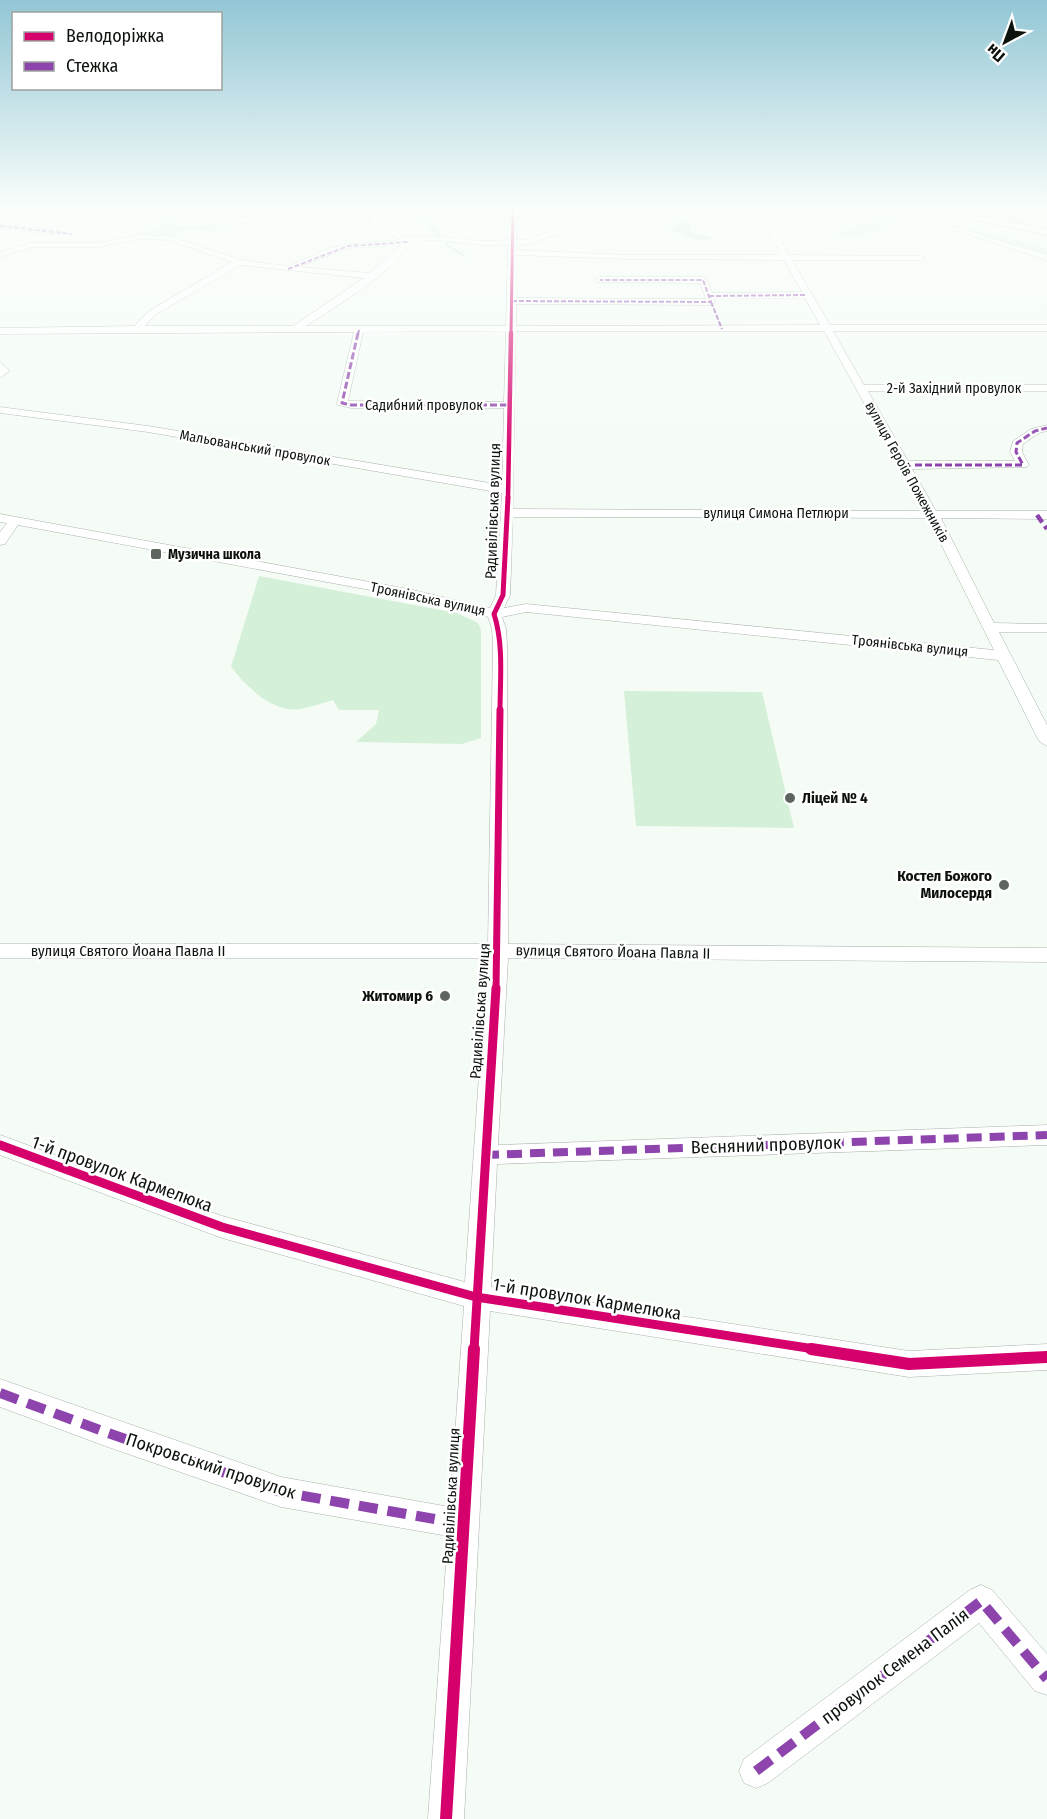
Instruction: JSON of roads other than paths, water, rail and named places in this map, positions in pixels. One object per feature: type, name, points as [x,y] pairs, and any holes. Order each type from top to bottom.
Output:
[{"type":"street","points":[[137,329],[152,313],[188,292]]},
{"type":"street","points":[[295,330],[349,292]]},
{"type":"street","name":"Радивілівська вулиця","points":[[446,1819],[498,951],[500,645],[499,629],[494,614],[503,595],[508,490],[512,292]]},
{"type":"street","points":[[707,292],[722,329]]},
{"type":"street","name":"вулиця Героїв Пожежників","points":[[804,292],[932,514],[1047,741]]},
{"type":"street","points":[[512,301],[710,299],[806,295]]},
{"type":"street","points":[[0,331],[1047,328]]},
{"type":"street","name":"Садибний провулок","points":[[359,330],[342,403],[351,405],[510,405]]},
{"type":"street","points":[[0,365],[5,371],[0,375]]},
{"type":"street","name":"2-й Західний провулок","points":[[860,388],[1047,388]]},
{"type":"street","name":"Мальованський провулок","points":[[0,410],[148,429],[508,490]]},
{"type":"street","points":[[905,465],[1023,465],[1016,452],[1017,443],[1035,431],[1047,428]]},
{"type":"street","name":"вулиця Симона Петлюри","points":[[506,513],[1042,515]]},
{"type":"street","points":[[1042,515],[1047,529]]},
{"type":"street","name":"Троянівська вулиця","points":[[0,518],[408,593],[467,605],[494,614],[526,608],[1004,656]]},
{"type":"street","points":[[0,541],[15,521]]},
{"type":"street","points":[[991,627],[1047,628]]},
{"type":"street","name":"вулиця Святого Йоана Павла II","points":[[0,951],[498,951],[1047,955]]},
{"type":"street","name":"Весняний провулок","points":[[484,1155],[1047,1135]]},
{"type":"street","name":"1-й провулок Кармелюка","points":[[0,1145],[222,1227],[476,1297],[909,1364],[1047,1357]]},
{"type":"street","name":"Покровський провулок","points":[[0,1393],[108,1433],[281,1492],[463,1524]]},
{"type":"street","name":"провулок Семена Палія","points":[[756,1771],[981,1602],[1047,1680]]},
{"type":"place","name":"Музична школа","points":[[156,554]]},
{"type":"place","name":"Ліцей № 4","points":[[790,798]]},
{"type":"place","name":"Костел Божого Милосердя","points":[[1004,885]]},
{"type":"place","name":"Житомир 6","points":[[445,996]]}]
